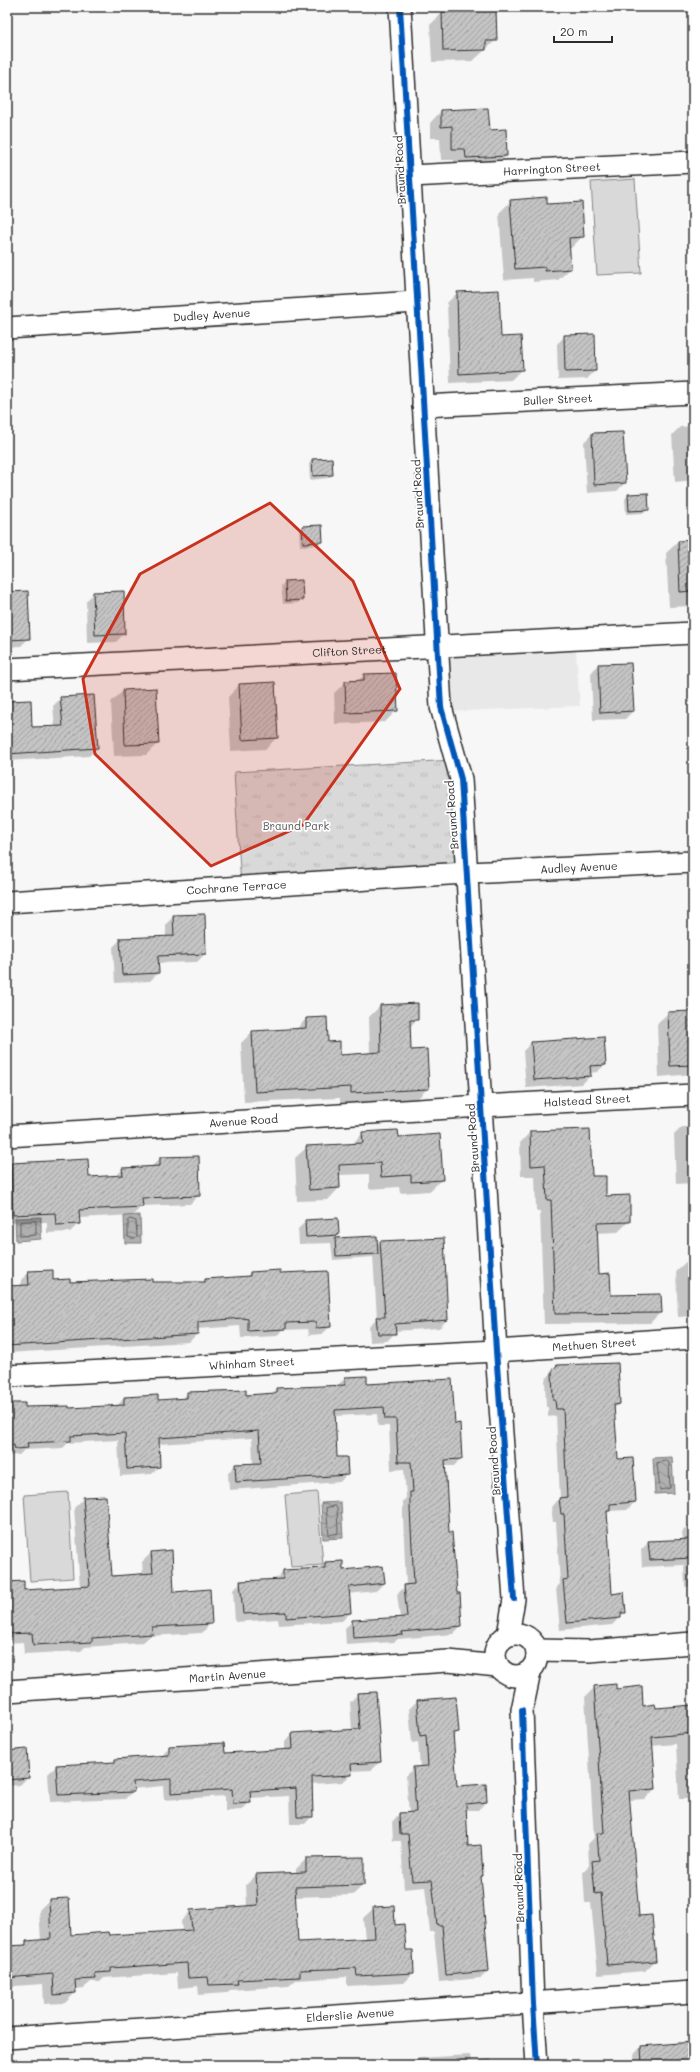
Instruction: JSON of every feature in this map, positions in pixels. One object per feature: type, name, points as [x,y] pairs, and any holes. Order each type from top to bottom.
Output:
[{"type":"street","name":"Braund Road","points":[[400,7],[416,302],[441,707],[461,779],[496,1351],[514,1599],[523,1651],[522,1710],[533,2004],[537,2065]]},
{"type":"street","name":"Harrington Street","points":[[410,176],[693,162]]},
{"type":"street","name":"Dudley Avenue","points":[[7,328],[416,302]]},
{"type":"street","name":"Buller Street","points":[[423,406],[693,393]]},
{"type":"street","name":"Clifton Street","points":[[7,669],[693,633]]},
{"type":"street","name":"Audley Avenue","points":[[466,873],[693,862]]},
{"type":"street","name":"Cochrane Terrace","points":[[7,902],[466,873]]},
{"type":"street","name":"Halstead Street","points":[[481,1106],[693,1095]]},
{"type":"street","name":"Avenue Road","points":[[7,1136],[481,1106]]},
{"type":"street","name":"Methuen Street","points":[[496,1351],[693,1338]]},
{"type":"street","name":"Whinham Street","points":[[7,1376],[496,1351]]},
{"type":"street","name":"Martin Avenue","points":[[7,1691],[448,1661],[523,1651],[589,1651],[693,1643]]},
{"type":"street","name":"Braund Road","points":[[522,1710],[502,1670],[495,1652],[523,1651]]},
{"type":"street","name":"Martin Avenue","points":[[448,1661],[502,1670],[519,1676],[523,1651]]},
{"type":"street","name":"Elderslie Avenue","points":[[7,2038],[533,2004],[693,1992]]},
{"type":"highlighted area","points":[[270,503],[353,581],[400,689],[303,825],[211,866],[95,754],[83,679],[140,574]]},
{"type":"shaded area","points":[[575,639],[580,706],[442,712],[437,647]]},
{"type":"green space","points":[[635,179],[641,273],[597,275],[591,182]]},
{"type":"green space","name":"Braund Park","points":[[455,760],[466,873],[241,887],[234,772]]},
{"type":"green space","points":[[68,1492],[73,1578],[30,1581],[24,1495]]},
{"type":"green space","points":[[317,1492],[323,1565],[291,1567],[285,1495]]},
{"type":"water","points":[[140,1215],[141,1243],[125,1243],[124,1216]]},
{"type":"water","points":[[41,1217],[41,1239],[16,1241],[15,1218]]},
{"type":"water","points":[[672,1457],[674,1493],[655,1494],[653,1458]]},
{"type":"water","points":[[341,1502],[343,1538],[323,1539],[321,1503]]},
{"type":"building","points":[[496,10],[497,41],[486,41],[486,50],[443,51],[442,12]]},
{"type":"building","points":[[488,108],[490,130],[506,129],[507,156],[466,158],[465,149],[452,149],[452,126],[441,127],[441,110]]},
{"type":"building","points":[[547,197],[547,204],[582,202],[584,237],[569,238],[571,269],[545,271],[545,267],[515,269],[510,200]]},
{"type":"building","points":[[499,290],[501,337],[521,336],[523,370],[459,374],[457,292]]},
{"type":"building","points":[[595,334],[596,371],[565,372],[564,335]]},
{"type":"building","points":[[623,432],[626,483],[594,485],[592,433]]},
{"type":"building","points":[[332,458],[333,475],[313,476],[312,459]]},
{"type":"building","points":[[648,493],[649,510],[629,511],[628,494]]},
{"type":"building","points":[[322,525],[323,542],[303,543],[302,526]]},
{"type":"building","points":[[693,540],[693,591],[680,592],[678,541]]},
{"type":"building","points":[[302,580],[303,600],[286,601],[285,581]]},
{"type":"building","points":[[28,591],[30,639],[7,640],[7,592]]},
{"type":"building","points":[[124,591],[125,634],[95,635],[93,592]]},
{"type":"building","points":[[631,663],[634,711],[600,713],[598,664]]},
{"type":"building","points":[[396,673],[398,711],[346,713],[345,681],[364,680],[364,674]]},
{"type":"building","points":[[275,682],[278,738],[242,740],[239,684]]},
{"type":"building","points":[[156,688],[159,744],[125,745],[123,690]]},
{"type":"building","points":[[94,695],[98,748],[7,754],[7,701],[31,700],[32,727],[63,726],[60,697]]},
{"type":"building","points":[[205,914],[206,954],[158,956],[159,973],[122,975],[120,938],[174,936],[173,915]]},
{"type":"building","points":[[418,1003],[418,1020],[410,1020],[411,1050],[427,1049],[429,1089],[351,1093],[351,1087],[255,1092],[252,1031],[306,1028],[306,1018],[327,1017],[328,1042],[340,1041],[340,1055],[381,1052],[380,1005]]},
{"type":"building","points":[[693,1011],[693,1065],[670,1066],[668,1012]]},
{"type":"building","points":[[604,1037],[606,1065],[590,1066],[591,1076],[534,1080],[531,1042]]},
{"type":"building","points":[[590,1129],[592,1176],[606,1176],[606,1196],[630,1195],[630,1222],[597,1223],[599,1274],[610,1273],[611,1295],[661,1294],[662,1313],[555,1314],[551,1200],[547,1200],[545,1165],[531,1166],[530,1131]]},
{"type":"building","points":[[398,1130],[399,1137],[440,1134],[443,1180],[411,1182],[411,1175],[381,1177],[380,1163],[339,1165],[340,1188],[309,1190],[306,1146],[363,1143],[362,1132]]},
{"type":"building","points":[[199,1156],[200,1196],[142,1198],[143,1207],[79,1210],[80,1224],[56,1225],[55,1213],[13,1215],[11,1163],[88,1159],[89,1177],[123,1175],[122,1168],[160,1166],[160,1157]]},
{"type":"building","points":[[338,1218],[339,1235],[306,1237],[305,1220]]},
{"type":"building","points":[[377,1236],[378,1254],[336,1256],[335,1238]]},
{"type":"building","points":[[444,1238],[448,1320],[395,1324],[396,1334],[378,1334],[376,1317],[385,1317],[380,1241]]},
{"type":"building","points":[[53,1270],[53,1280],[70,1279],[70,1282],[152,1279],[152,1282],[205,1282],[205,1279],[250,1276],[250,1272],[280,1270],[280,1273],[328,1271],[331,1327],[316,1328],[316,1322],[286,1323],[286,1329],[248,1331],[248,1319],[242,1318],[198,1322],[198,1334],[7,1346],[7,1286],[29,1285],[28,1271]]},
{"type":"building","points":[[618,1363],[620,1404],[614,1405],[618,1459],[633,1458],[636,1502],[610,1504],[610,1511],[607,1511],[612,1594],[624,1592],[626,1613],[621,1613],[621,1618],[567,1623],[563,1580],[568,1579],[564,1514],[561,1514],[559,1498],[567,1497],[563,1409],[556,1409],[555,1400],[553,1400],[552,1371],[557,1365]]},
{"type":"building","points":[[367,1376],[367,1384],[452,1379],[455,1424],[460,1423],[462,1459],[445,1460],[449,1532],[452,1532],[457,1593],[460,1593],[462,1626],[402,1632],[403,1635],[353,1638],[352,1620],[407,1617],[404,1585],[414,1584],[410,1509],[410,1492],[413,1492],[411,1462],[398,1462],[396,1419],[385,1419],[384,1407],[335,1410],[337,1457],[347,1457],[348,1475],[236,1482],[235,1464],[261,1463],[259,1431],[159,1438],[160,1467],[127,1469],[125,1433],[71,1436],[71,1441],[27,1443],[28,1448],[15,1449],[14,1445],[7,1445],[7,1409],[11,1409],[10,1403],[25,1403],[25,1407],[69,1406],[69,1408],[124,1405],[124,1397],[158,1395],[158,1400],[187,1398],[187,1392],[246,1390],[246,1395],[276,1393],[276,1388],[345,1385],[345,1377]]},
{"type":"building","points":[[106,1496],[112,1576],[153,1573],[151,1552],[172,1550],[174,1592],[210,1589],[212,1624],[152,1627],[153,1634],[92,1638],[92,1642],[33,1645],[32,1633],[7,1634],[7,1582],[24,1581],[24,1590],[90,1586],[83,1497]]},
{"type":"building","points":[[693,1539],[693,1558],[650,1560],[648,1541]]},
{"type":"building","points":[[343,1561],[343,1570],[383,1566],[385,1583],[349,1587],[351,1613],[286,1618],[286,1612],[243,1614],[240,1581],[283,1579],[283,1570],[325,1568],[325,1562]]},
{"type":"building","points":[[616,1684],[616,1689],[642,1686],[643,1706],[655,1704],[656,1708],[693,1705],[693,1733],[652,1737],[656,1789],[629,1791],[639,1916],[652,1915],[656,1961],[607,1965],[601,1893],[595,1894],[592,1861],[599,1860],[597,1833],[604,1833],[594,1686]]},
{"type":"building","points":[[376,1692],[381,1762],[351,1764],[352,1775],[312,1777],[313,1817],[297,1817],[296,1788],[250,1791],[251,1803],[233,1804],[232,1789],[171,1793],[171,1779],[133,1782],[134,1792],[58,1795],[56,1765],[115,1762],[115,1759],[169,1755],[169,1746],[224,1743],[225,1753],[293,1749],[292,1733],[360,1729],[357,1693]]},
{"type":"building","points":[[456,1697],[459,1732],[453,1733],[457,1786],[486,1784],[487,1802],[466,1804],[468,1846],[481,1845],[483,1876],[481,1876],[489,1971],[446,1975],[442,1925],[437,1925],[432,1880],[412,1881],[408,1834],[400,1834],[399,1813],[416,1812],[413,1767],[428,1766],[426,1735],[420,1736],[417,1700]]},
{"type":"building","points":[[27,1749],[29,1778],[7,1780],[7,1751]]},
{"type":"building","points":[[364,1857],[364,1885],[295,1887],[298,1942],[375,1938],[373,1907],[394,1906],[395,1925],[404,1924],[406,1950],[413,1950],[414,1973],[357,1976],[356,1968],[300,1970],[300,1977],[237,1980],[238,1984],[209,1985],[208,1977],[188,1978],[187,1963],[111,1968],[111,1972],[95,1973],[96,1979],[75,1980],[76,1993],[54,1995],[53,1974],[7,1978],[7,1946],[26,1945],[26,1941],[51,1939],[49,1899],[69,1898],[71,1935],[108,1932],[109,1935],[192,1930],[190,1910],[258,1905],[256,1874],[306,1872],[306,1858]]},
{"type":"building","points":[[693,2042],[693,2065],[642,2065],[641,2046]]},
{"type":"cycle path","points":[[400,7],[441,707],[461,779],[496,1351],[514,1599]]},
{"type":"cycle path","points":[[522,1710],[533,2004],[537,2065]]}]
